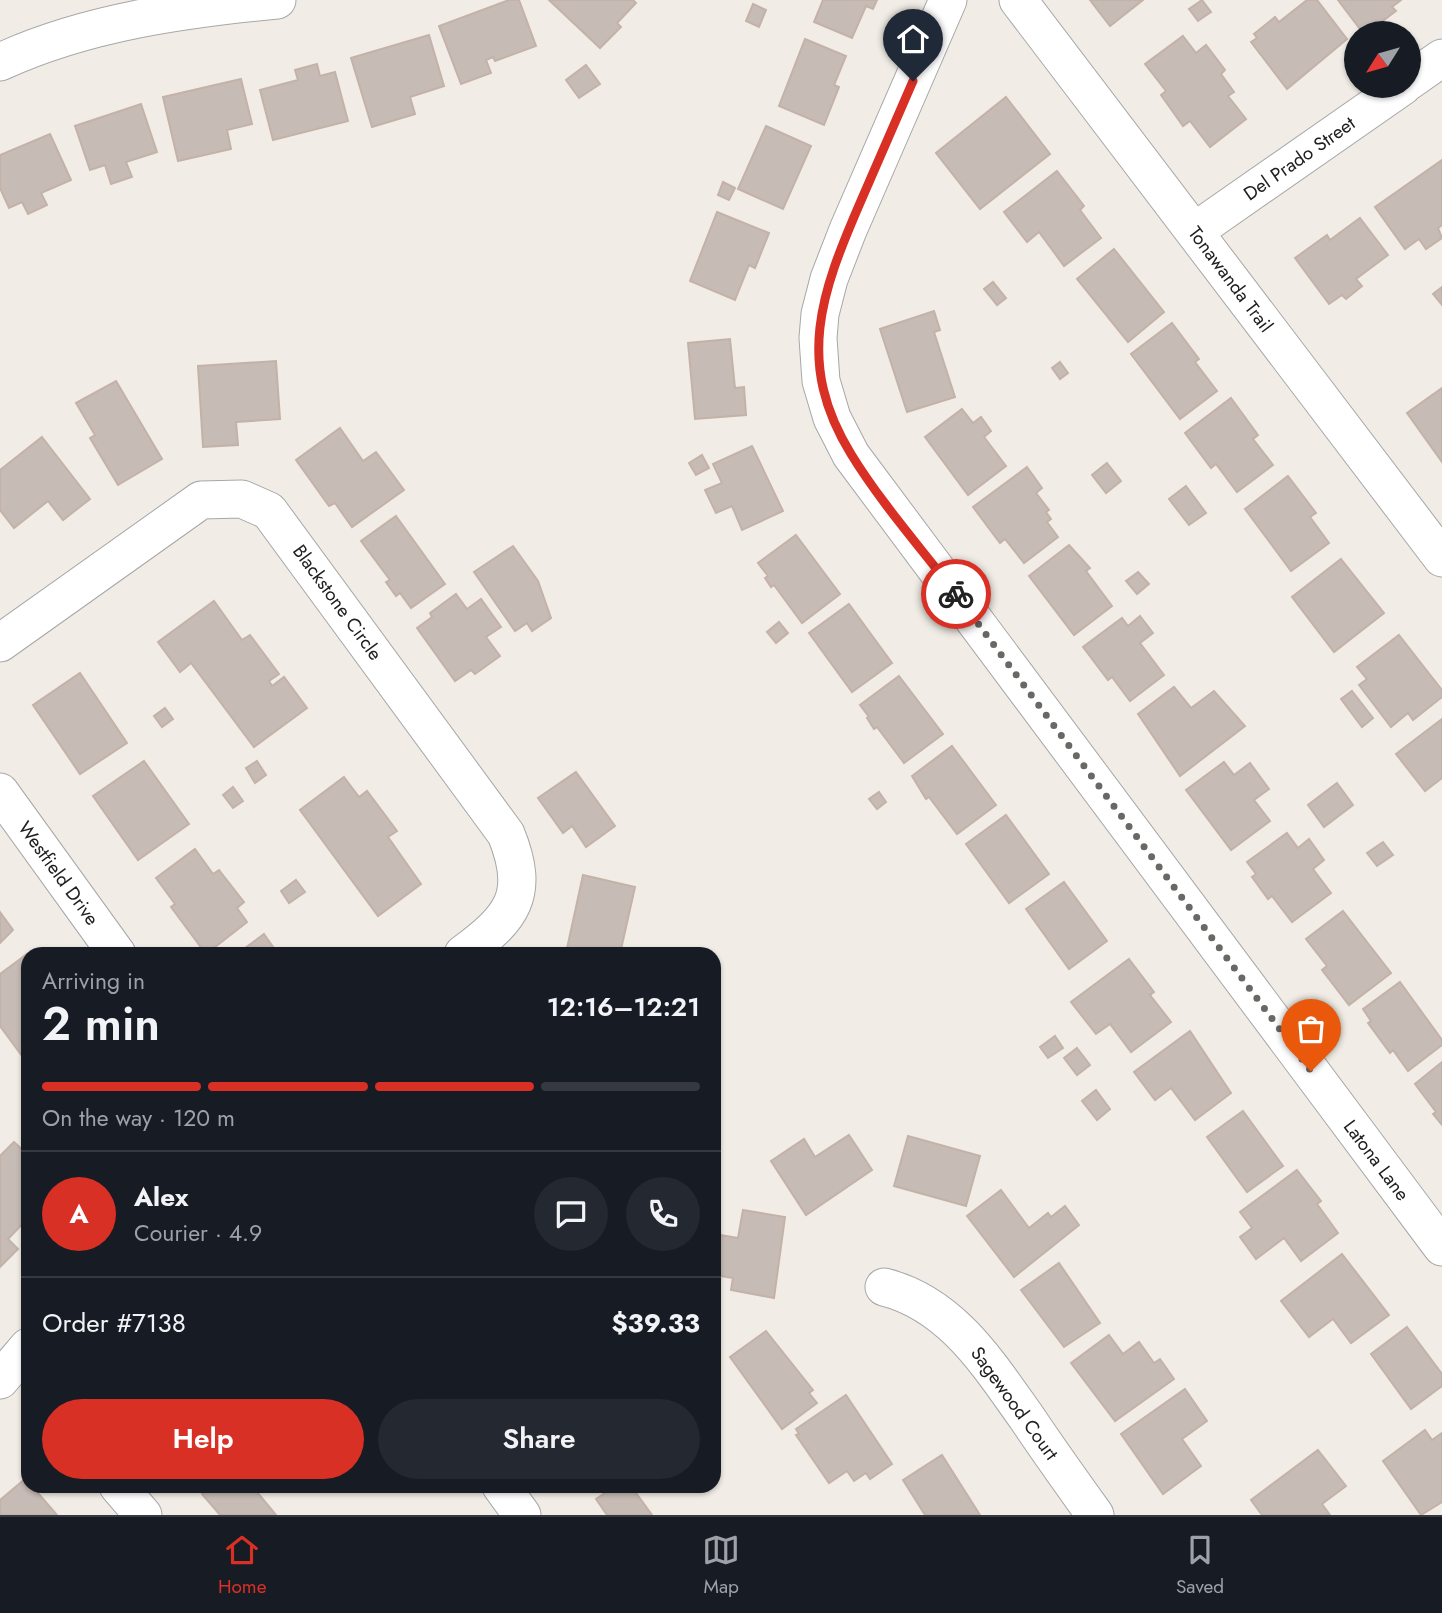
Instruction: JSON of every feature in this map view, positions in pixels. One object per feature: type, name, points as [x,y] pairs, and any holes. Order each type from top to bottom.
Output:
[{"type":"street","points":[[0,62],[179,5],[277,0]]},
{"type":"street","name":"Latona Lane","points":[[948,0],[829,279],[818,338],[821,381],[832,418],[851,455],[1442,1247]]},
{"type":"street","name":"Tonawanda Trail","points":[[1018,0],[1441,554]]},
{"type":"street","points":[[1421,73],[1442,58]]},
{"type":"street","name":"Del Prado Street","points":[[1195,231],[1386,98]]},
{"type":"street","name":"Blackstone Circle","points":[[0,643],[201,500],[242,499],[269,511],[506,834],[516,858],[518,880],[515,901],[492,932],[472,947]]},
{"type":"street","name":"Westfield Drive","points":[[0,792],[112,947]]},
{"type":"street","name":"Sagewood Court","points":[[884,1287],[901,1292],[947,1320],[978,1349],[1095,1515]]},
{"type":"street","points":[[124,1493],[143,1515]]},
{"type":"street","points":[[506,1493],[522,1515]]},
{"type":"building","points":[[509,0],[519,0],[536,46],[495,61],[493,57],[486,60],[491,73],[461,84],[439,26]]},
{"type":"building","points":[[549,0],[633,0],[636,3],[617,23],[621,27],[600,48]]},
{"type":"building","points":[[823,0],[877,0],[873,9],[866,6],[852,38],[814,22]]},
{"type":"building","points":[[1090,0],[1143,0],[1110,26]]},
{"type":"building","points":[[1202,0],[1211,12],[1198,21],[1189,9]]},
{"type":"building","points":[[1307,0],[1317,0],[1344,35],[1344,42],[1287,89],[1251,42],[1257,38],[1254,34],[1275,17],[1279,22]]},
{"type":"building","points":[[1338,0],[1401,0],[1392,7],[1396,11],[1383,21],[1354,21]]},
{"type":"building","points":[[753,4],[766,10],[759,27],[746,21]]},
{"type":"building","points":[[429,35],[444,86],[410,97],[415,114],[372,127],[351,58]]},
{"type":"building","points":[[1183,36],[1196,53],[1206,45],[1225,70],[1221,74],[1234,92],[1228,96],[1246,119],[1210,147],[1190,121],[1183,126],[1161,95],[1166,91],[1145,64]]},
{"type":"building","points":[[805,39],[846,56],[834,85],[839,87],[824,125],[779,106]]},
{"type":"building","points":[[317,64],[320,76],[335,72],[348,121],[273,140],[260,90],[298,80],[295,70]]},
{"type":"building","points":[[586,65],[600,84],[579,98],[566,80]]},
{"type":"building","points":[[241,79],[252,124],[227,130],[231,149],[178,161],[163,97]]},
{"type":"building","points":[[1006,97],[1050,154],[980,209],[936,153]]},
{"type":"building","points":[[141,104],[157,152],[126,162],[132,177],[111,184],[105,165],[90,170],[75,126]]},
{"type":"building","points":[[766,126],[811,146],[783,209],[738,189]]},
{"type":"building","points":[[50,134],[71,180],[41,193],[47,205],[28,214],[22,202],[9,208],[0,188],[0,155]]},
{"type":"building","points":[[1442,160],[1442,225],[1438,228],[1442,238],[1426,249],[1419,239],[1405,249],[1375,207]]},
{"type":"building","points":[[1057,171],[1084,206],[1080,210],[1101,238],[1064,266],[1039,232],[1027,242],[1004,212]]},
{"type":"building","points":[[723,182],[735,188],[729,200],[718,195]]},
{"type":"building","points":[[717,212],[769,233],[755,268],[749,265],[735,300],[690,281]]},
{"type":"building","points":[[1360,218],[1388,255],[1356,279],[1362,286],[1346,299],[1342,295],[1329,304],[1295,258],[1327,235],[1330,240]]},
{"type":"building","points":[[1114,249],[1164,312],[1128,342],[1077,279]]},
{"type":"building","points":[[993,282],[1006,298],[997,305],[984,289]]},
{"type":"building","points":[[1442,287],[1442,305],[1433,294]]},
{"type":"building","points":[[934,311],[940,330],[934,332],[955,397],[907,412],[880,329]]},
{"type":"building","points":[[1172,323],[1199,359],[1195,362],[1217,391],[1180,419],[1131,354]]},
{"type":"building","points":[[730,339],[735,388],[744,387],[746,415],[695,419],[688,343]]},
{"type":"building","points":[[276,361],[280,419],[236,422],[238,445],[203,447],[198,366]]},
{"type":"building","points":[[1060,362],[1068,373],[1060,379],[1052,368]]},
{"type":"building","points":[[116,381],[162,459],[118,485],[90,438],[95,435],[76,403]]},
{"type":"building","points":[[1442,388],[1442,462],[1407,413]]},
{"type":"building","points":[[1231,398],[1258,435],[1253,439],[1273,465],[1237,492],[1216,464],[1211,468],[1185,433]]},
{"type":"building","points":[[962,409],[973,423],[981,417],[991,431],[984,437],[1006,466],[968,495],[925,437]]},
{"type":"building","points":[[340,428],[363,461],[376,452],[404,490],[352,527],[335,503],[329,506],[296,460]]},
{"type":"building","points":[[42,437],[90,499],[63,520],[48,501],[14,528],[0,510],[0,470]]},
{"type":"building","points":[[752,446],[783,511],[742,530],[732,506],[716,513],[705,490],[722,483],[713,464]]},
{"type":"building","points":[[702,455],[709,468],[696,475],[689,463]]},
{"type":"building","points":[[1107,463],[1121,481],[1106,493],[1092,475]]},
{"type":"building","points":[[1027,467],[1042,488],[1036,493],[1049,510],[1046,512],[1051,519],[1047,522],[1058,537],[1024,563],[1005,539],[1000,543],[973,507]]},
{"type":"building","points":[[1288,476],[1316,513],[1310,517],[1329,543],[1291,571],[1245,509]]},
{"type":"building","points":[[1186,486],[1206,513],[1189,525],[1169,499]]},
{"type":"building","points":[[396,516],[445,584],[411,608],[400,593],[396,596],[386,582],[390,580],[361,541]]},
{"type":"building","points":[[796,535],[840,594],[802,623],[774,585],[771,587],[765,578],[768,576],[758,563]]},
{"type":"building","points":[[1069,545],[1090,568],[1086,571],[1112,606],[1074,635],[1029,576]]},
{"type":"building","points":[[513,546],[538,581],[551,618],[532,631],[527,623],[515,631],[474,572]]},
{"type":"building","points":[[1341,559],[1384,613],[1334,652],[1292,597]]},
{"type":"building","points":[[1138,572],[1149,584],[1137,594],[1126,581]]},
{"type":"building","points":[[456,594],[467,609],[481,599],[501,627],[486,637],[500,656],[475,674],[471,670],[455,681],[417,628],[432,617],[430,613]]},
{"type":"building","points":[[214,601],[242,640],[250,635],[279,674],[269,681],[272,686],[284,677],[307,708],[254,747],[191,663],[180,672],[158,642]]},
{"type":"building","points":[[849,604],[892,663],[852,692],[809,633]]},
{"type":"building","points":[[1140,616],[1153,633],[1140,643],[1164,675],[1130,701],[1112,677],[1108,680],[1083,647],[1122,618],[1128,626]]},
{"type":"building","points":[[779,622],[788,633],[776,643],[767,632]]},
{"type":"building","points":[[1399,635],[1442,690],[1442,697],[1413,720],[1408,713],[1391,727],[1359,685],[1367,679],[1357,667]]},
{"type":"building","points":[[80,673],[127,743],[80,774],[33,705]]},
{"type":"building","points":[[899,676],[943,734],[904,763],[877,727],[874,729],[860,705]]},
{"type":"building","points":[[1174,687],[1191,708],[1214,691],[1245,726],[1180,776],[1138,714]]},
{"type":"building","points":[[1352,691],[1373,718],[1362,727],[1341,699]]},
{"type":"building","points":[[165,708],[173,719],[162,727],[154,716]]},
{"type":"building","points":[[1442,719],[1442,778],[1425,791],[1396,754]]},
{"type":"building","points":[[952,746],[996,805],[957,834],[929,797],[926,799],[912,776]]},
{"type":"building","points":[[144,761],[189,824],[138,860],[93,796]]},
{"type":"building","points":[[257,761],[266,775],[255,783],[246,768]]},
{"type":"building","points":[[1224,762],[1234,775],[1250,763],[1269,789],[1254,800],[1270,821],[1231,850],[1186,790]]},
{"type":"building","points":[[576,772],[615,826],[586,847],[572,826],[563,833],[538,798]]},
{"type":"building","points":[[344,777],[359,797],[367,791],[397,831],[388,837],[421,884],[378,916],[300,810]]},
{"type":"building","points":[[1337,783],[1353,805],[1324,827],[1308,805]]},
{"type":"building","points":[[233,787],[243,801],[233,808],[223,795]]},
{"type":"building","points":[[879,792],[886,802],[877,809],[869,799]]},
{"type":"building","points":[[1006,815],[1049,874],[1009,903],[966,844]]},
{"type":"building","points":[[1287,833],[1298,848],[1309,839],[1324,860],[1313,869],[1331,893],[1292,922],[1272,896],[1268,899],[1252,877],[1256,874],[1247,862]]},
{"type":"building","points":[[1383,842],[1393,855],[1377,866],[1367,853]]},
{"type":"building","points":[[195,849],[213,874],[219,870],[244,902],[237,908],[247,922],[215,947],[201,947],[171,907],[175,904],[156,878]]},
{"type":"building","points":[[583,875],[635,887],[622,947],[567,947]]},
{"type":"building","points":[[296,880],[305,892],[289,903],[281,891]]},
{"type":"building","points":[[1064,882],[1107,941],[1069,969],[1026,909]]},
{"type":"building","points":[[1343,911],[1391,973],[1349,1005],[1322,970],[1327,966],[1306,939]]},
{"type":"building","points":[[0,912],[13,930],[0,943]]},
{"type":"building","points":[[264,934],[273,947],[246,947]]},
{"type":"building","points":[[21,958],[21,1055],[0,1026],[0,974]]},
{"type":"building","points":[[1129,959],[1154,992],[1150,995],[1171,1022],[1131,1052],[1110,1024],[1096,1034],[1071,1002]]},
{"type":"building","points":[[1400,982],[1442,1040],[1442,1045],[1408,1071],[1393,1050],[1390,1053],[1368,1023],[1371,1021],[1363,1009]]},
{"type":"building","points":[[1190,1031],[1231,1093],[1195,1120],[1171,1088],[1155,1100],[1134,1072]]},
{"type":"building","points":[[1055,1036],[1063,1048],[1048,1058],[1040,1047]]},
{"type":"building","points":[[1077,1048],[1090,1065],[1077,1075],[1064,1058]]},
{"type":"building","points":[[1442,1062],[1442,1125],[1433,1114],[1436,1112],[1415,1084]]},
{"type":"building","points":[[1096,1090],[1110,1109],[1097,1120],[1082,1101]]},
{"type":"building","points":[[1243,1111],[1283,1166],[1247,1192],[1207,1137]]},
{"type":"building","points":[[849,1135],[872,1170],[806,1215],[771,1161],[804,1139],[815,1157]]},
{"type":"building","points":[[908,1136],[980,1156],[966,1206],[894,1186]]},
{"type":"building","points":[[14,1142],[21,1148],[21,1225],[8,1239],[18,1249],[0,1267],[0,1156]]},
{"type":"building","points":[[1297,1170],[1321,1201],[1317,1204],[1338,1233],[1301,1261],[1284,1238],[1256,1259],[1240,1237],[1252,1228],[1240,1212]]},
{"type":"building","points":[[1001,1190],[1029,1228],[1048,1213],[1051,1217],[1065,1206],[1079,1225],[1014,1277],[967,1216]]},
{"type":"building","points":[[743,1210],[785,1217],[774,1298],[731,1290],[733,1278],[721,1276],[721,1235],[738,1238]]},
{"type":"building","points":[[1342,1254],[1389,1315],[1351,1343],[1333,1319],[1309,1337],[1281,1301]]},
{"type":"building","points":[[1059,1263],[1100,1323],[1064,1347],[1021,1290]]},
{"type":"building","points":[[1407,1327],[1442,1374],[1442,1386],[1411,1409],[1371,1354]]},
{"type":"building","points":[[766,1331],[813,1390],[809,1393],[817,1403],[782,1429],[730,1357]]},
{"type":"building","points":[[1109,1335],[1123,1354],[1139,1342],[1154,1363],[1160,1359],[1174,1379],[1115,1421],[1071,1363]]},
{"type":"building","points":[[1185,1389],[1207,1421],[1182,1439],[1201,1466],[1163,1494],[1121,1434]]},
{"type":"building","points":[[846,1395],[892,1464],[870,1479],[866,1473],[854,1481],[847,1471],[829,1483],[796,1435],[799,1434],[796,1429]]},
{"type":"building","points":[[1425,1430],[1432,1440],[1442,1433],[1442,1502],[1421,1515],[1383,1461]]},
{"type":"building","points":[[1318,1450],[1346,1486],[1322,1504],[1330,1515],[1262,1515],[1251,1500]]},
{"type":"building","points":[[942,1455],[980,1515],[925,1515],[903,1480]]},
{"type":"building","points":[[21,1482],[21,1493],[38,1493],[57,1515],[0,1515],[0,1500]]},
{"type":"building","points":[[258,1493],[276,1515],[220,1515],[202,1494]]},
{"type":"building","points":[[605,1493],[636,1493],[652,1515],[607,1515],[596,1499]]},
{"type":"way so far","points":[[956,594],[1311,1071]]},
{"type":"route","points":[[913,81],[829,279],[820,314],[818,338],[821,381],[832,418],[851,455],[956,594]]}]
